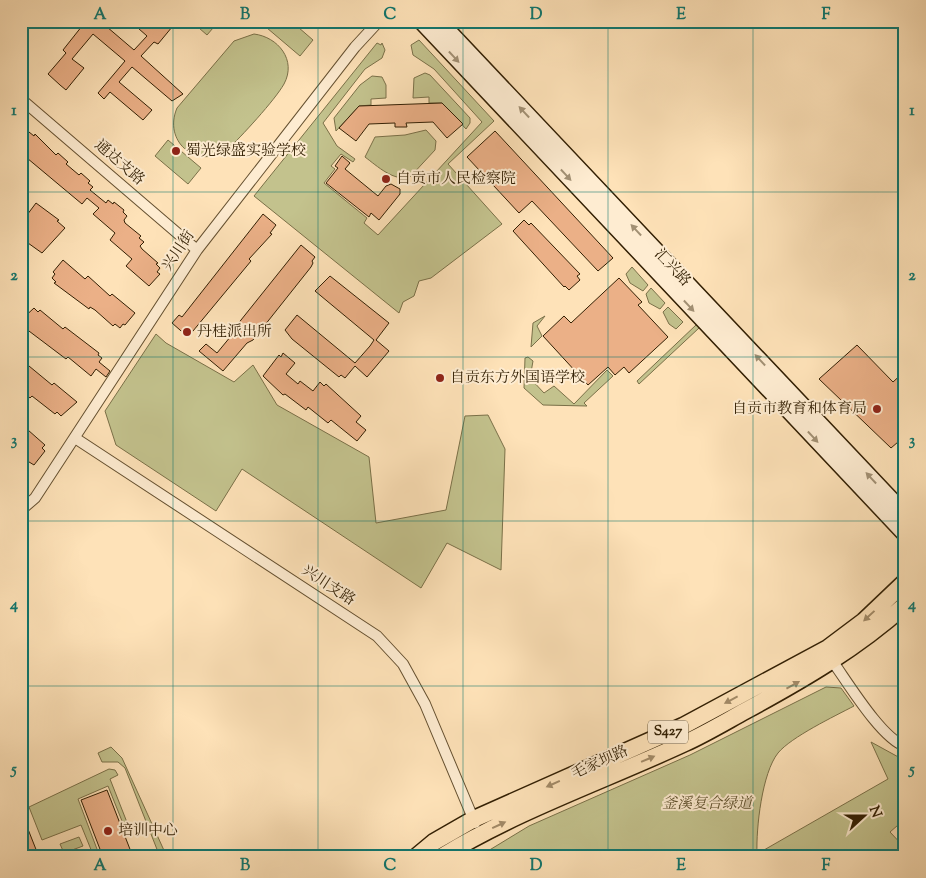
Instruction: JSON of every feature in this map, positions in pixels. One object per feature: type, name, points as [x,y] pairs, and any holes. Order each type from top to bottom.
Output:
[{"type":"main road","points":[[421,21],[905,534]]},
{"type":"main road","name":"汇兴路","points":[[439,21],[905,514]]},
{"type":"main road","name":"毛家坝路","points":[[441,857],[476,827],[683,726],[828,648],[864,621],[905,582]]},
{"type":"main road","name":"毛家坝路","points":[[416,857],[434,842],[686,743],[833,662],[873,633],[905,605]]},
{"type":"street","name":"兴川街","points":[[21,510],[36,498],[197,250],[355,47],[379,21]]},
{"type":"street","name":"通达支路","points":[[21,99],[197,250]]},
{"type":"street","name":"兴川支路","points":[[75,438],[377,636],[403,664],[425,704],[476,827]]},
{"type":"street","points":[[833,662],[882,729],[898,744],[905,746]]},
{"type":"green space","points":[[191,21],[219,21],[207,35]]},
{"type":"green space","points":[[272,21],[291,21],[313,40],[300,56],[267,28]]},
{"type":"green space","points":[[254,34],[271,40],[283,51],[287,58],[288,66],[284,84],[257,118],[226,151],[214,156],[203,157],[193,154],[178,141],[174,131],[177,108],[234,41]]},
{"type":"green space","points":[[419,40],[494,121],[448,164],[502,224],[431,278],[419,281],[414,296],[403,302],[399,313],[254,196],[377,43],[381,45],[382,43],[385,50],[382,58],[365,69],[323,123],[337,146],[355,159],[353,162],[341,154],[331,166],[335,169],[324,183],[367,218],[364,223],[378,235],[482,122],[434,69],[413,55],[411,45]]},
{"type":"green space","points":[[425,73],[430,75],[470,118],[470,123],[466,129],[442,103],[429,103],[429,97],[413,98],[414,78]]},
{"type":"green space","points":[[372,76],[382,77],[386,85],[386,98],[371,99],[371,105],[359,106],[336,131],[334,118],[360,85]]},
{"type":"green space","points":[[426,130],[436,141],[435,150],[410,177],[404,178],[392,175],[380,169],[365,157],[375,137],[405,135]]},
{"type":"green space","points":[[168,140],[201,168],[188,184],[155,156]]},
{"type":"green space","points":[[632,267],[648,285],[643,291],[630,283],[626,274]]},
{"type":"green space","points":[[651,288],[665,303],[660,309],[649,303],[646,294]]},
{"type":"green space","points":[[668,307],[683,322],[676,329],[669,324],[663,312]]},
{"type":"green space","points":[[545,316],[537,326],[542,336],[531,347],[533,323]]},
{"type":"green space","points":[[696,325],[699,325],[699,328],[639,384],[637,381]]},
{"type":"green space","points":[[156,334],[166,343],[234,382],[253,365],[277,405],[369,457],[376,523],[446,510],[465,416],[488,415],[505,449],[501,570],[447,543],[421,588],[242,469],[216,511],[116,445],[105,411]]},
{"type":"green space","points":[[528,357],[533,361],[530,378],[544,393],[554,386],[574,404],[607,370],[613,376],[584,403],[587,406],[543,405],[524,388],[525,358]]},
{"type":"green space","name":"釜溪复合绿道","points":[[826,687],[841,688],[854,706],[793,740],[778,753],[772,762],[761,801],[757,854],[888,779],[871,742],[902,759],[905,758],[905,819],[890,832],[905,848],[905,857],[478,857],[529,826],[690,755]]},
{"type":"green space","points":[[111,747],[122,758],[167,857],[160,857],[125,768],[118,762],[102,762],[98,753]]},
{"type":"green space","points":[[109,769],[115,770],[118,775],[110,779],[130,830],[126,831],[108,786],[78,799],[100,857],[94,857],[81,825],[42,840],[29,807]]},
{"type":"green space","points":[[79,837],[83,846],[64,853],[60,844]]},
{"type":"building","points":[[86,21],[100,21],[134,50],[147,36],[130,21],[152,21],[156,25],[160,21],[177,21],[158,44],[154,42],[141,56],[183,94],[172,101],[132,67],[119,82],[152,110],[143,120],[110,92],[104,99],[98,93],[125,61],[93,34],[72,59],[84,68],[66,90],[48,74],[66,53],[63,50]]},
{"type":"building","points":[[442,103],[463,124],[447,138],[433,122],[406,123],[407,127],[395,127],[395,123],[369,124],[356,141],[339,128],[359,106]]},
{"type":"building","points":[[21,131],[26,136],[29,132],[34,136],[35,134],[56,155],[58,153],[68,162],[66,164],[90,181],[88,183],[93,187],[90,190],[106,203],[108,200],[113,204],[114,202],[124,210],[123,212],[127,216],[124,220],[125,223],[141,236],[139,238],[144,242],[140,246],[158,263],[156,264],[160,268],[157,272],[160,274],[149,286],[126,266],[132,259],[110,240],[115,233],[93,214],[99,208],[87,198],[82,204],[21,153]]},
{"type":"building","points":[[495,131],[613,258],[598,271],[532,201],[519,213],[467,157]]},
{"type":"building","points":[[342,156],[350,163],[345,169],[378,196],[386,186],[391,184],[400,189],[400,194],[379,220],[371,213],[369,217],[326,183],[338,168],[335,166]]},
{"type":"building","points":[[36,203],[59,220],[57,221],[65,228],[42,253],[21,238],[21,223]]},
{"type":"building","points":[[263,214],[276,225],[270,233],[272,234],[249,259],[251,261],[188,337],[172,323],[179,315],[182,317]]},
{"type":"building","points":[[524,220],[529,225],[531,223],[580,274],[577,276],[580,280],[569,290],[564,287],[513,231]]},
{"type":"building","points":[[301,245],[315,257],[311,267],[253,340],[247,343],[223,371],[199,351],[206,344],[217,353],[231,336],[229,335]]},
{"type":"building","points":[[63,260],[85,279],[88,276],[110,296],[112,294],[135,313],[125,325],[123,324],[120,328],[115,324],[113,326],[95,310],[90,307],[89,309],[54,283],[56,282],[52,278],[55,274],[53,272]]},
{"type":"building","points":[[330,276],[389,323],[376,340],[389,351],[367,377],[355,366],[345,378],[341,375],[339,377],[292,339],[285,330],[297,315],[355,363],[370,346],[374,340],[315,291]]},
{"type":"building","points":[[619,278],[642,302],[638,305],[668,337],[629,373],[624,367],[615,375],[608,367],[588,385],[543,336],[564,316],[571,323]]},
{"type":"building","points":[[34,308],[38,312],[40,310],[63,329],[65,327],[99,353],[98,355],[102,358],[99,362],[110,371],[106,377],[96,369],[91,376],[68,357],[66,359],[21,325],[21,320]]},
{"type":"building","name":"自贡市教育和体育局","points":[[857,345],[893,382],[905,371],[905,436],[891,448],[819,379]]},
{"type":"building","points":[[283,353],[295,363],[286,374],[298,384],[300,381],[313,391],[320,382],[324,386],[326,384],[361,416],[356,422],[366,430],[357,441],[331,420],[328,423],[308,407],[306,410],[285,394],[283,395],[263,376],[279,355],[281,357]]},
{"type":"building","points":[[21,363],[27,368],[29,366],[52,385],[54,383],[77,402],[61,416],[57,412],[55,414],[32,396],[30,398],[21,390]]},
{"type":"building","points":[[21,430],[25,434],[28,430],[45,445],[42,448],[45,451],[34,465],[21,457]]},
{"type":"building","name":"培训中心","points":[[107,790],[133,857],[103,857],[81,800]]},
{"type":"building","points":[[22,814],[39,857],[21,857]]},
{"type":"place","name":"蜀光绿盛实验学校","points":[[176,151]]},
{"type":"place","name":"自贡市人民检察院","points":[[386,179]]},
{"type":"place","name":"丹桂派出所","points":[[187,332]]},
{"type":"place","name":"自贡东方外国语学校","points":[[440,378]]},
{"type":"place","name":"自贡市教育和体育局","points":[[877,409]]},
{"type":"place","name":"培训中心","points":[[108,831]]}]
